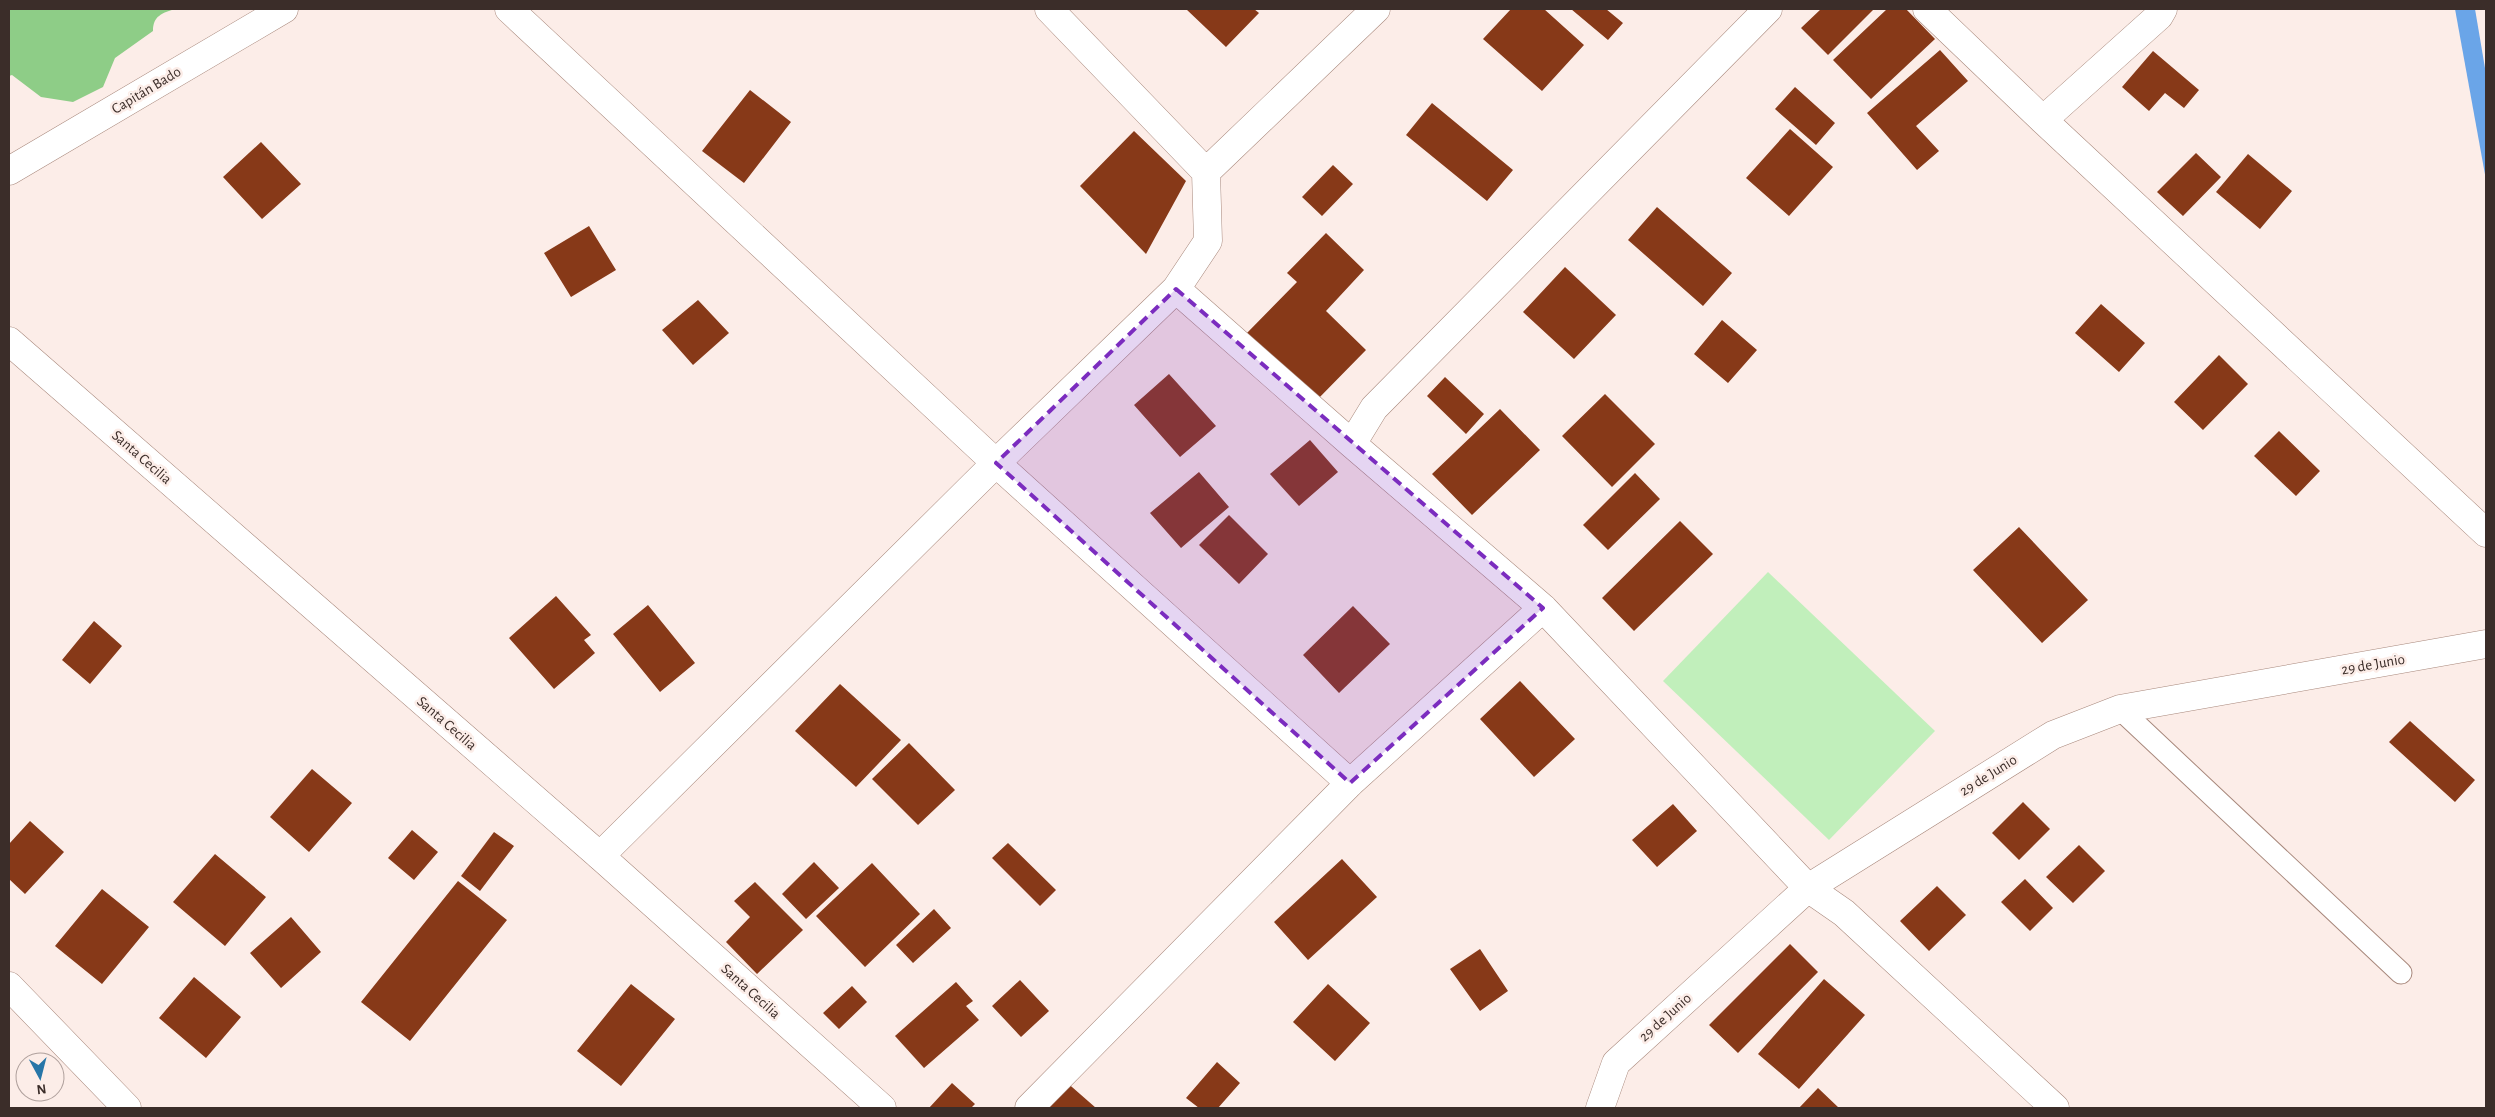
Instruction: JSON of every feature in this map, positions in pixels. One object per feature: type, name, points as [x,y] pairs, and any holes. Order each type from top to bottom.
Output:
[{"type":"street","name":"Capitán Bado","points":[[9,171],[284,9]]},
{"type":"street","points":[[509,9],[996,463],[1350,783]]},
{"type":"street","points":[[600,856],[996,463],[1176,289],[1208,241],[1206,172],[1050,9]]},
{"type":"street","points":[[1206,172],[1376,9]]},
{"type":"street","points":[[1352,444],[1374,408],[1768,9]]},
{"type":"street","points":[[1927,9],[2043,120],[2486,533]]},
{"type":"street","points":[[2043,120],[2160,16],[2163,9]]},
{"type":"street","points":[[1176,289],[1352,444],[1543,608],[1808,888],[1844,913],[2055,1108]]},
{"type":"street","name":"Santa Cecilia","points":[[9,341],[600,856],[882,1108]]},
{"type":"street","points":[[1029,1108],[1350,783],[1543,608]]},
{"type":"street","name":"29 de Junio","points":[[1601,1108],[1616,1063],[1808,888],[2053,734],[2120,709],[2486,644]]},
{"type":"street","points":[[9,986],[127,1108]]},
{"type":"lane","points":[[2120,709],[2401,973]]},
{"type":"highlighted area","points":[[1176,289],[1543,608],[1350,783],[996,463]]},
{"type":"green space","points":[[9,9],[175,9],[159,16],[153,26],[153,31],[115,58],[103,87],[73,102],[41,97],[12,75],[9,76]]},
{"type":"green space","points":[[1768,572],[1935,731],[1829,840],[1663,681]]},
{"type":"water","points":[[2455,9],[2475,9],[2486,74],[2486,180]]},
{"type":"building","points":[[1186,9],[1254,9],[1259,13],[1226,47]]},
{"type":"building","points":[[1511,9],[1544,9],[1584,45],[1542,91],[1483,39]]},
{"type":"building","points":[[1571,9],[1606,9],[1623,23],[1608,40]]},
{"type":"building","points":[[1821,9],[1874,9],[1828,55],[1801,28]]},
{"type":"building","points":[[1887,9],[1906,9],[1935,39],[1871,99],[1833,60]]},
{"type":"building","points":[[1940,50],[1968,81],[1916,126],[1939,151],[1917,170],[1867,113]]},
{"type":"building","points":[[2153,51],[2199,90],[2184,108],[2165,93],[2149,111],[2122,87]]},
{"type":"building","points":[[1795,87],[1835,123],[1816,145],[1775,109]]},
{"type":"building","points":[[750,90],[791,122],[744,183],[702,151]]},
{"type":"building","points":[[1432,103],[1513,170],[1487,201],[1406,135]]},
{"type":"building","points":[[1790,129],[1833,167],[1789,216],[1746,178]]},
{"type":"building","points":[[1134,131],[1186,181],[1146,254],[1080,186]]},
{"type":"building","points":[[261,142],[301,184],[262,219],[223,177]]},
{"type":"building","points":[[2196,153],[2221,177],[2183,216],[2157,192]]},
{"type":"building","points":[[2248,154],[2292,191],[2260,229],[2216,192]]},
{"type":"building","points":[[1333,165],[1353,184],[1322,216],[1302,197]]},
{"type":"building","points":[[1657,207],[1732,273],[1703,306],[1628,240]]},
{"type":"building","points":[[589,226],[616,270],[571,297],[544,253]]},
{"type":"building","points":[[1326,233],[1364,270],[1326,311],[1366,350],[1315,402],[1246,334],[1297,282],[1287,273]]},
{"type":"building","points":[[1565,267],[1616,315],[1574,359],[1523,312]]},
{"type":"building","points":[[698,300],[729,333],[693,365],[662,330]]},
{"type":"building","points":[[2101,304],[2145,343],[2119,372],[2075,333]]},
{"type":"building","points":[[1722,320],[1757,350],[1728,383],[1694,354]]},
{"type":"building","points":[[2219,355],[2248,384],[2203,430],[2174,402]]},
{"type":"building","points":[[1169,374],[1216,426],[1180,457],[1134,405]]},
{"type":"building","points":[[1445,377],[1484,414],[1466,434],[1427,396]]},
{"type":"building","points":[[1605,394],[1655,444],[1612,487],[1562,436]]},
{"type":"building","points":[[1500,409],[1540,450],[1472,515],[1432,474]]},
{"type":"building","points":[[2279,431],[2320,471],[2296,496],[2254,456]]},
{"type":"building","points":[[1310,440],[1338,472],[1299,506],[1270,474]]},
{"type":"building","points":[[1199,472],[1229,507],[1181,548],[1150,513]]},
{"type":"building","points":[[1635,473],[1660,499],[1608,550],[1583,525]]},
{"type":"building","points":[[1229,515],[1268,554],[1239,584],[1199,545]]},
{"type":"building","points":[[1680,521],[1713,554],[1634,631],[1602,598]]},
{"type":"building","points":[[2019,527],[2088,600],[2042,643],[1973,570]]},
{"type":"building","points":[[556,596],[591,635],[584,640],[595,653],[554,689],[509,638]]},
{"type":"building","points":[[648,605],[695,663],[660,692],[613,634]]},
{"type":"building","points":[[1353,606],[1390,644],[1339,693],[1303,655]]},
{"type":"building","points":[[94,621],[122,646],[90,684],[62,660]]},
{"type":"building","points":[[1520,681],[1575,739],[1534,777],[1480,719]]},
{"type":"building","points":[[840,684],[901,740],[856,787],[795,731]]},
{"type":"building","points":[[2410,721],[2475,780],[2455,802],[2389,742]]},
{"type":"building","points":[[909,743],[955,790],[918,825],[872,779]]},
{"type":"building","points":[[312,769],[352,803],[309,852],[270,817]]},
{"type":"building","points":[[2023,802],[2050,829],[2019,860],[1992,833]]},
{"type":"building","points":[[1673,804],[1697,831],[1657,867],[1632,840]]},
{"type":"building","points":[[30,821],[64,852],[25,894],[9,879],[9,844]]},
{"type":"building","points":[[412,830],[438,852],[414,880],[388,858]]},
{"type":"building","points":[[494,832],[514,846],[480,891],[461,876]]},
{"type":"building","points":[[1008,843],[1056,890],[1040,906],[992,858]]},
{"type":"building","points":[[2079,845],[2105,871],[2073,903],[2046,877]]},
{"type":"building","points":[[215,854],[266,897],[225,946],[173,902]]},
{"type":"building","points":[[1342,859],[1377,897],[1308,960],[1274,922]]},
{"type":"building","points":[[814,862],[839,888],[806,919],[782,894]]},
{"type":"building","points":[[872,863],[920,914],[865,967],[816,916]]},
{"type":"building","points":[[2025,879],[2053,908],[2030,931],[2001,902]]},
{"type":"building","points":[[458,881],[507,920],[410,1041],[361,1002]]},
{"type":"building","points":[[755,882],[803,930],[757,974],[726,942],[750,917],[734,901]]},
{"type":"building","points":[[1937,886],[1966,915],[1929,951],[1900,921]]},
{"type":"building","points":[[102,889],[149,927],[102,984],[55,946]]},
{"type":"building","points":[[934,909],[951,928],[913,963],[896,945]]},
{"type":"building","points":[[291,917],[321,952],[281,988],[250,953]]},
{"type":"building","points":[[1790,944],[1818,972],[1738,1053],[1709,1025]]},
{"type":"building","points":[[1480,949],[1508,991],[1480,1011],[1450,969]]},
{"type":"building","points":[[194,977],[241,1017],[206,1058],[159,1018]]},
{"type":"building","points":[[1824,979],[1865,1015],[1799,1089],[1758,1054]]},
{"type":"building","points":[[1020,980],[1049,1011],[1021,1037],[992,1006]]},
{"type":"building","points":[[956,982],[973,1001],[966,1006],[979,1020],[924,1068],[895,1036]]},
{"type":"building","points":[[631,984],[675,1019],[621,1086],[577,1051]]},
{"type":"building","points":[[1328,984],[1370,1023],[1335,1061],[1293,1022]]},
{"type":"building","points":[[852,986],[867,1002],[839,1029],[823,1013]]},
{"type":"building","points":[[1217,1062],[1240,1083],[1218,1108],[1199,1108],[1186,1098]]},
{"type":"building","points":[[1064,1080],[1096,1108],[1038,1108]]},
{"type":"building","points":[[952,1083],[975,1104],[971,1108],[929,1108]]},
{"type":"building","points":[[1818,1088],[1839,1108],[1799,1108]]}]
